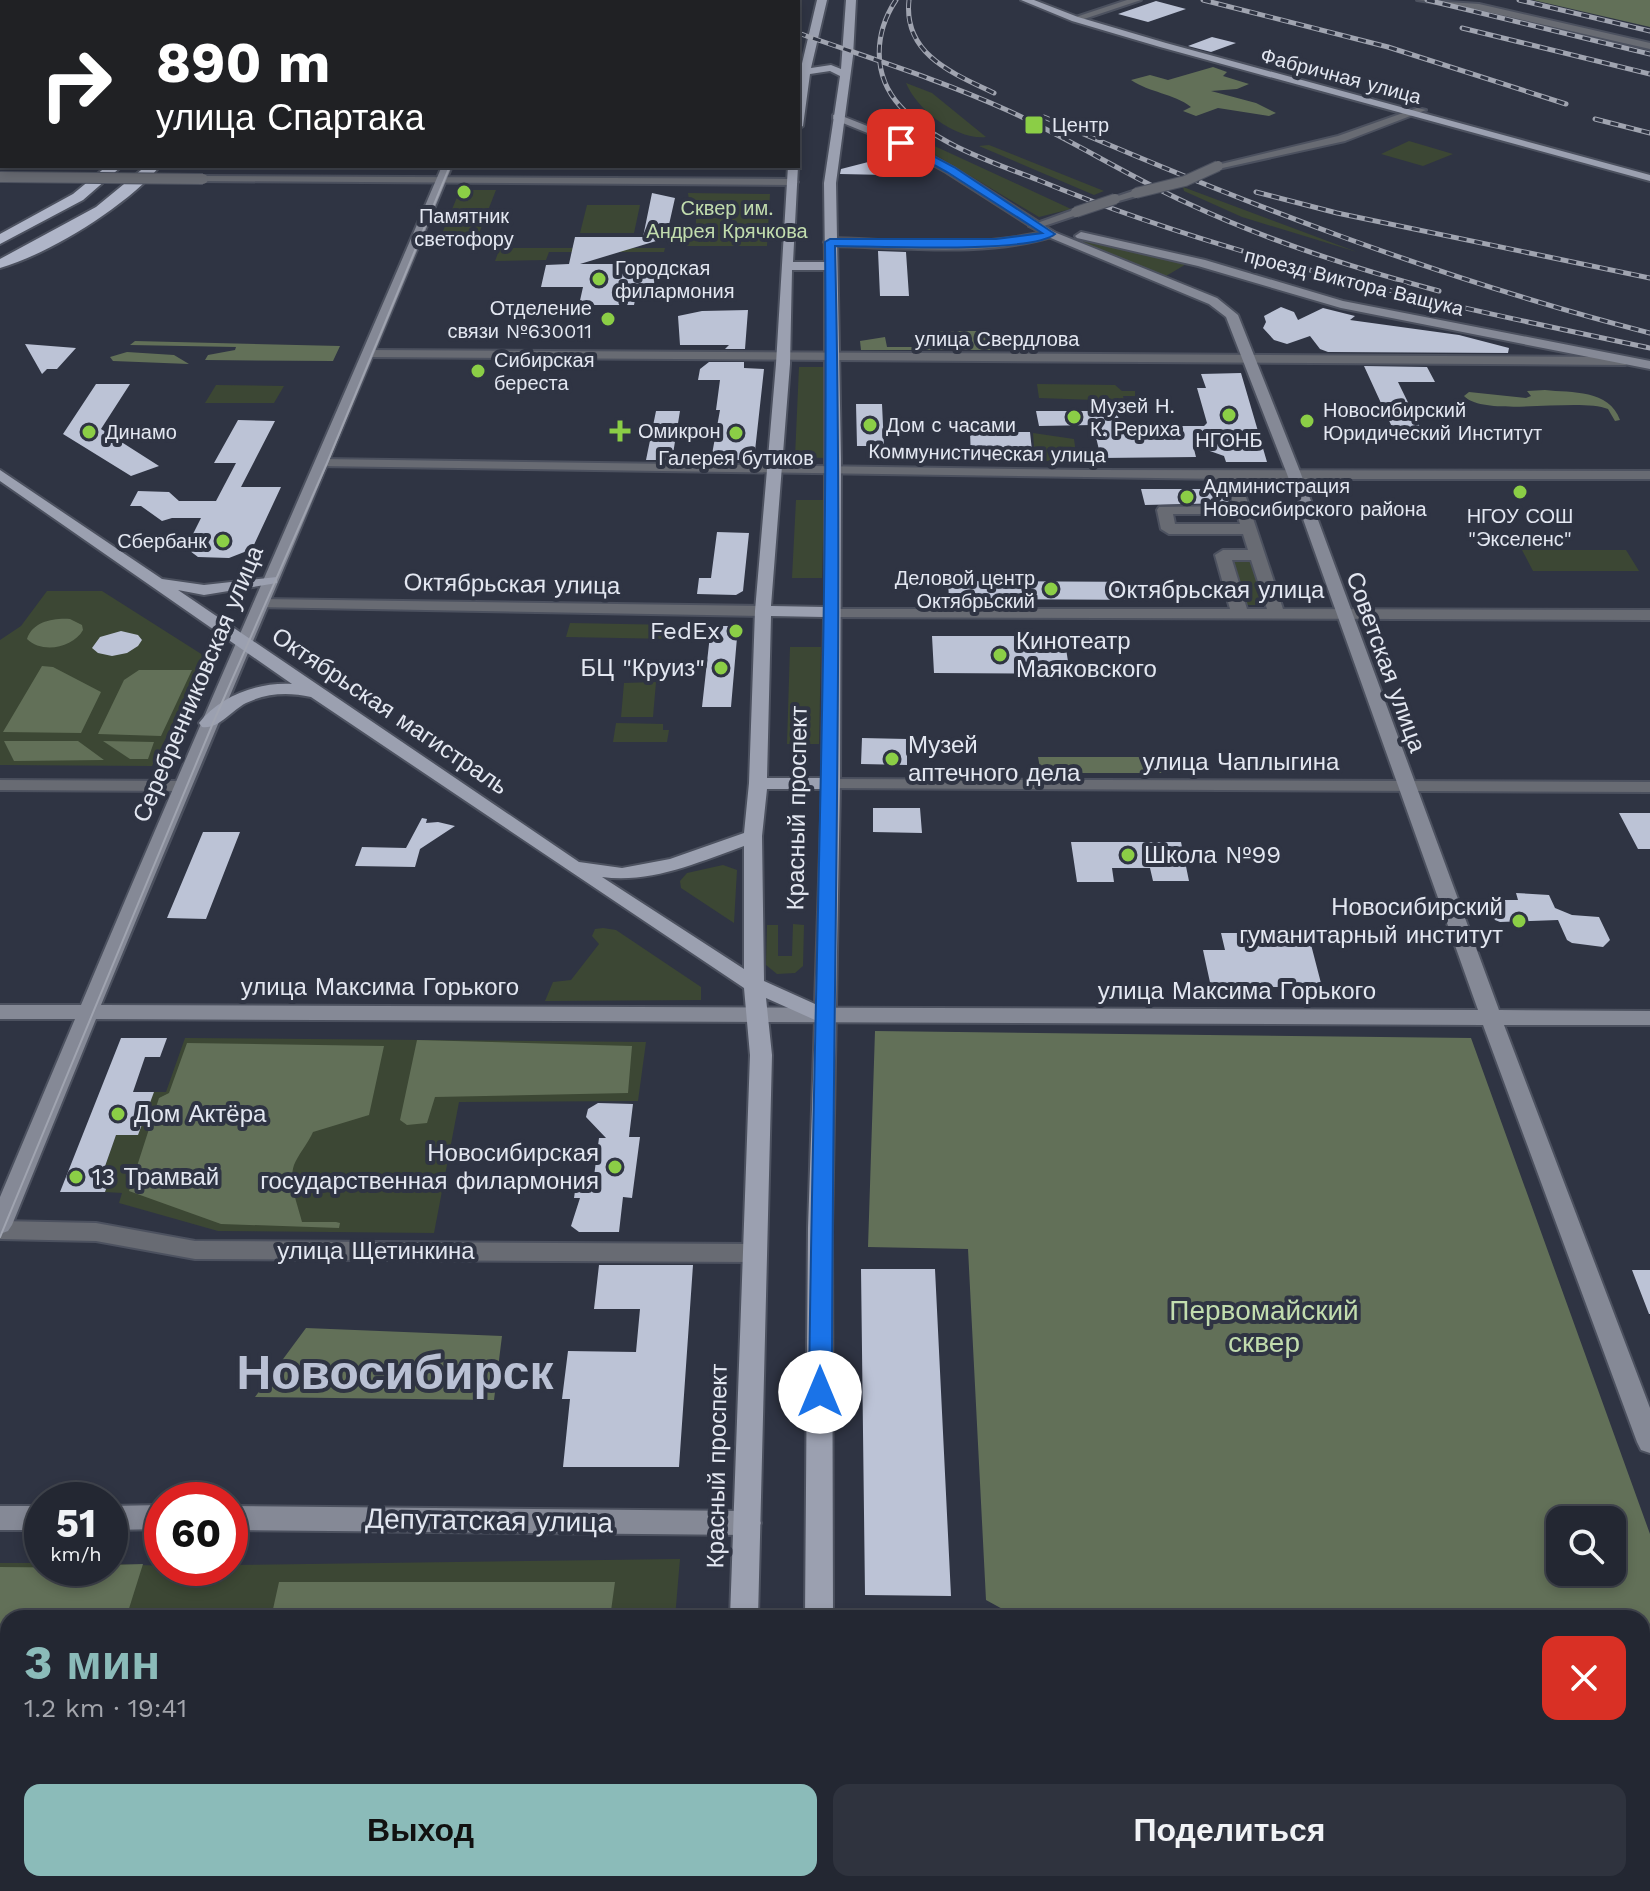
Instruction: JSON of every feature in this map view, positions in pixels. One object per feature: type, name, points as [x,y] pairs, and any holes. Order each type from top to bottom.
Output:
[{"type":"highway","points":[[0,240],[78,197],[113,168]]},
{"type":"highway","points":[[0,264],[55,238],[120,198],[151,168]]},
{"type":"main road","points":[[800,100],[804,61],[822,0]]},
{"type":"main road","name":"Красный проспект","points":[[744,1610],[761,1055],[754,985],[753,836],[758,783],[763,611],[787,266],[808,179],[844,74],[851,0]]},
{"type":"main road","name":"Фабричная улица","points":[[1026,0],[1079,18],[1650,178]]},
{"type":"main road","name":"Фабричная улица","points":[[1042,0],[1079,18]]},
{"type":"main road","points":[[804,61],[848,56]]},
{"type":"main road","points":[[804,61],[844,74]]},
{"type":"main road","name":"Фабричная улица","points":[[1417,112],[1650,171]]},
{"type":"main road","points":[[800,119],[812,116]]},
{"type":"main road","name":"Красный проспект","points":[[808,179],[830,242],[833,471],[831,784],[820,1228],[819,1610]]},
{"type":"main road","points":[[787,266],[831,266]]},
{"type":"main road","name":"Октябрьская магистраль","points":[[0,474],[575,868],[754,985],[824,1016]]},
{"type":"main road","points":[[153,580],[204,590],[271,580]]},
{"type":"main road","points":[[763,611],[830,612]]},
{"type":"main road","points":[[208,723],[220,709],[258,692],[295,689],[322,695]]},
{"type":"main road","points":[[758,783],[831,784]]},
{"type":"main road","points":[[575,868],[622,874],[674,864],[753,836]]},
{"type":"street","points":[[1079,18],[1136,0]]},
{"type":"street","points":[[1422,0],[1479,7],[1650,46]]},
{"type":"street","points":[[830,242],[996,242],[1043,238],[1042,230],[1076,212],[1185,181],[1218,166],[1341,139],[1417,112]]},
{"type":"street","name":"Советская улица","points":[[830,117],[901,143],[950,170],[1042,230],[1213,301],[1232,315],[1294,474],[1341,614],[1650,1442]]},
{"type":"street","name":"Серебренниковская улица","points":[[0,1227],[208,723],[323,463],[446,168]]},
{"type":"street","points":[[0,177],[808,179]]},
{"type":"street","name":"проезд Виктора Ващука","points":[[1042,230],[1201,263],[1299,292],[1412,319],[1650,365]]},
{"type":"street","name":"улица Свердлова","points":[[369,354],[1625,361]]},
{"type":"street","name":"Коммунистическая улица","points":[[323,463],[833,471],[1650,475]]},
{"type":"street","points":[[1231,474],[1277,614]]},
{"type":"street","points":[[1243,510],[1164,510],[1169,529],[1249,529]]},
{"type":"street","points":[[1240,614],[1223,555],[1257,555]]},
{"type":"street","name":"Октябрьская улица","points":[[261,604],[763,611]]},
{"type":"street","name":"Октябрьская улица","points":[[830,612],[1650,615]]},
{"type":"street","name":"улица Чаплыгина","points":[[831,784],[1650,787]]},
{"type":"street","points":[[0,785],[182,786]]},
{"type":"street","name":"улица Максима Горького","points":[[0,1012],[1650,1018]]},
{"type":"street","name":"улица Щетинкина","points":[[0,1227],[96,1232],[195,1250],[754,1253]]},
{"type":"street","points":[[0,1518],[24,1518]]},
{"type":"street","name":"Депутатская улица","points":[[248,1518],[748,1523]]},
{"type":"green space","points":[[906,83],[932,93],[986,137],[962,134],[939,121],[919,103]]},
{"type":"green space","points":[[1409,141],[1453,154],[1423,166],[1381,154]]},
{"type":"green space","points":[[928,143],[1071,209],[1039,217],[919,145]]},
{"type":"green space","points":[[989,145],[1104,191],[1094,195],[979,146]]},
{"type":"green space","points":[[1183,187],[1357,252],[1242,217],[1184,191]]},
{"type":"green space","points":[[460,190],[496,190],[478,236],[441,236]]},
{"type":"green space","name":"Сквер им. Андрея Крячкова","points":[[688,193],[770,194],[767,246],[684,246],[687,228],[696,227],[696,206],[690,206]]},
{"type":"green space","points":[[587,205],[640,205],[634,233],[580,233]]},
{"type":"green space","points":[[1081,239],[1188,263],[1166,276],[1075,241]]},
{"type":"green space","points":[[500,248],[665,248],[664,252],[549,252],[546,260],[495,261]]},
{"type":"green space","points":[[799,367],[826,367],[824,458],[795,457]]},
{"type":"green space","points":[[1037,384],[1115,385],[1122,391],[1135,391],[1135,396],[1123,396],[1124,401],[1039,398]]},
{"type":"green space","points":[[216,385],[284,386],[274,403],[205,403]]},
{"type":"green space","points":[[1033,433],[1074,439],[1077,461],[1035,461]]},
{"type":"green space","points":[[796,500],[824,500],[822,578],[792,578]]},
{"type":"green space","points":[[1522,550],[1626,550],[1639,571],[1533,571]]},
{"type":"green space","points":[[1229,558],[1253,558],[1269,605],[1244,605]]},
{"type":"green space","points":[[47,591],[102,591],[206,657],[152,766],[0,765],[0,640],[21,626]]},
{"type":"green space","points":[[570,623],[676,625],[673,639],[566,637]]},
{"type":"green space","points":[[790,647],[821,647],[819,744],[787,744]]},
{"type":"green space","points":[[656,682],[653,717],[621,717],[624,683]]},
{"type":"green space","points":[[616,723],[663,724],[663,730],[669,730],[667,742],[613,742]]},
{"type":"green space","points":[[723,865],[737,870],[734,923],[681,888],[680,881],[687,873]]},
{"type":"green space","points":[[793,924],[804,925],[803,966],[795,973],[777,974],[766,965],[767,925],[778,925],[778,956],[792,956]]},
{"type":"green space","points":[[595,929],[616,930],[701,987],[701,1000],[545,1001],[553,982],[571,980],[599,944],[592,936]]},
{"type":"green space","points":[[185,1038],[646,1042],[638,1101],[459,1102],[434,1233],[218,1231],[119,1203],[122,1193],[105,1192],[112,1172],[103,1172],[116,1135],[154,1092],[166,1092]]},
{"type":"green space","points":[[680,1559],[676,1610],[0,1610],[0,1563],[24,1563],[24,1586],[128,1586],[128,1565],[144,1565],[144,1586],[248,1586],[248,1565]]},
{"type":"shaded area","points":[[1533,0],[1650,0],[1650,27]]},
{"type":"shaded area","points":[[1213,67],[1227,72],[1223,76],[1249,84],[1237,89],[1211,91],[1256,103],[1276,113],[1269,116],[1218,108],[1196,116],[1183,111],[1191,107],[1184,102],[1131,80],[1150,75],[1168,80]]},
{"type":"shaded area","points":[[928,331],[991,331],[995,350],[861,350],[860,341],[885,337],[887,347],[928,347]]},
{"type":"shaded area","points":[[135,341],[340,346],[333,361],[205,360],[208,355],[235,350],[236,347],[130,345]]},
{"type":"shaded area","points":[[127,352],[174,355],[189,364],[113,361],[110,357]]},
{"type":"shaded area","points":[[1545,390],[1599,398],[1615,410],[1620,420],[1615,421],[1608,409],[1594,406],[1491,406],[1464,396],[1469,392],[1526,398],[1531,396],[1527,391]]},
{"type":"shaded area","points":[[70,619],[82,625],[83,630],[65,645],[41,646],[27,639],[39,624]]},
{"type":"shaded area","points":[[42,666],[53,667],[101,692],[81,733],[3,732]]},
{"type":"shaded area","points":[[139,670],[192,670],[161,736],[98,734],[124,680]]},
{"type":"shaded area","points":[[4,741],[78,741],[104,760],[14,761]]},
{"type":"shaded area","points":[[103,741],[154,742],[148,759],[130,759]]},
{"type":"shaded area","points":[[1038,757],[1194,757],[1198,773],[1041,773]]},
{"type":"shaded area","name":"Первомайский сквер","points":[[875,1031],[1471,1038],[1650,1534],[1650,1610],[1004,1610],[986,1600],[968,1249],[868,1247]]},
{"type":"shaded area","points":[[417,1040],[632,1046],[628,1093],[435,1097],[427,1123],[407,1125],[400,1120]]},
{"type":"shaded area","points":[[187,1043],[384,1046],[369,1115],[313,1132],[292,1172],[302,1222],[336,1222],[340,1223],[339,1228],[221,1224],[129,1191],[159,1098],[169,1093]]},
{"type":"shaded area","points":[[306,1328],[502,1336],[494,1400],[255,1397]]},
{"type":"shaded area","points":[[128,1564],[143,1564],[129,1610],[0,1610],[0,1567],[24,1567],[24,1586],[128,1586]]},
{"type":"shaded area","points":[[279,1582],[615,1582],[611,1610],[273,1610]]},
{"type":"building","points":[[1156,1],[1186,9],[1148,22],[1118,14]]},
{"type":"building","points":[[1212,37],[1236,43],[1211,52],[1188,46]]},
{"type":"building","points":[[876,152],[902,152],[912,158],[913,172],[840,174],[841,169],[876,160]]},
{"type":"building","points":[[652,193],[675,198],[666,238],[580,264],[657,264],[653,290],[637,290],[634,305],[579,305],[583,287],[541,287],[546,265],[569,264],[575,237],[643,237]]},
{"type":"building","points":[[878,251],[906,252],[909,296],[880,296]]},
{"type":"building","points":[[1281,307],[1294,312],[1298,320],[1323,308],[1355,316],[1350,320],[1459,335],[1509,348],[1508,353],[1328,352],[1320,349],[1310,336],[1287,344],[1274,340],[1263,328],[1266,322],[1264,316]]},
{"type":"building","points":[[748,310],[745,349],[725,349],[729,345],[680,345],[678,316],[702,311]]},
{"type":"building","points":[[25,344],[76,348],[57,369],[47,369],[42,374]]},
{"type":"building","name":"Галерея бутиков","points":[[709,362],[744,362],[744,368],[764,369],[754,460],[711,460],[720,410],[716,410],[720,380],[698,380],[700,369]]},
{"type":"building","points":[[1364,366],[1427,367],[1435,382],[1398,382],[1420,427],[1392,427]]},
{"type":"building","points":[[1241,373],[1267,462],[1226,462],[1224,456],[1193,445],[1196,457],[1101,458],[1093,425],[1039,426],[1036,411],[1117,411],[1120,426],[1204,426],[1207,423],[1197,388],[1206,388],[1201,374]]},
{"type":"building","name":"Динамо","points":[[96,384],[130,384],[101,429],[159,466],[131,476],[63,434]]},
{"type":"building","points":[[856,404],[882,404],[884,446],[857,446]]},
{"type":"building","points":[[656,411],[680,411],[672,460],[646,460]]},
{"type":"building","points":[[238,420],[275,421],[241,487],[281,487],[252,549],[229,558],[198,557],[186,548],[201,518],[162,521],[141,506],[130,506],[138,491],[169,492],[179,501],[216,501],[236,463],[214,463]]},
{"type":"building","points":[[970,432],[1030,432],[1033,460],[971,459]]},
{"type":"building","name":"Администрация Новосибирского района","points":[[1141,489],[1225,489],[1230,503],[1145,505]]},
{"type":"building","points":[[717,532],[749,533],[743,591],[736,595],[697,594],[699,578],[711,578]]},
{"type":"building","name":"Деловой центр Октябрьский","points":[[948,581],[1152,582],[1157,600],[949,599]]},
{"type":"building","name":"БЦ \"Круиз\"","points":[[711,626],[738,626],[731,707],[702,707]]},
{"type":"building","points":[[121,631],[138,635],[142,640],[127,653],[112,656],[98,653],[92,648],[100,637]]},
{"type":"building","name":"Кинотеатр Маяковского","points":[[932,636],[1064,636],[1070,674],[934,673]]},
{"type":"building","points":[[862,738],[907,739],[907,765],[861,764]]},
{"type":"building","points":[[873,808],[920,808],[922,833],[873,832]]},
{"type":"building","points":[[1619,813],[1650,813],[1650,849],[1638,849]]},
{"type":"building","points":[[422,818],[427,819],[426,823],[455,826],[420,849],[415,867],[355,866],[362,847],[406,848]]},
{"type":"building","points":[[203,832],[240,832],[206,919],[167,918]]},
{"type":"building","name":"Школа №99","points":[[1071,842],[1181,842],[1189,881],[1153,881],[1150,868],[1112,868],[1114,882],[1077,882]]},
{"type":"building","name":"Новосибирский гуманитарный институт","points":[[1516,893],[1549,895],[1555,908],[1572,915],[1599,917],[1610,940],[1603,947],[1572,943],[1567,940],[1558,920],[1495,920],[1485,900],[1518,900]]},
{"type":"building","points":[[1221,933],[1308,933],[1322,987],[1211,987],[1203,950],[1225,950]]},
{"type":"building","name":"Дом Актёра","points":[[121,1038],[167,1038],[160,1057],[145,1057],[133,1092],[154,1092],[138,1135],[116,1135],[103,1172],[112,1172],[105,1192],[60,1192]]},
{"type":"building","name":"Новосибирская государственная филармония","points":[[598,1103],[633,1104],[629,1137],[640,1137],[632,1198],[623,1197],[619,1232],[579,1232],[571,1226],[580,1198],[574,1198],[576,1184],[593,1184],[599,1138],[606,1138],[586,1117],[588,1109]]},
{"type":"building","points":[[599,1265],[693,1265],[679,1467],[563,1467],[570,1399],[562,1399],[568,1351],[636,1352],[640,1309],[594,1309]]},
{"type":"building","points":[[861,1269],[935,1269],[951,1596],[865,1595]]},
{"type":"building","points":[[1632,1270],[1650,1270],[1650,1314],[1649,1314]]},
{"type":"tram line","points":[[0,1237],[213,723],[327,463],[449,168]]},
{"type":"railway","points":[[880,61],[883,26],[896,0]]},
{"type":"railway","points":[[909,0],[909,19],[922,48],[947,69],[994,93]]},
{"type":"railway","points":[[1203,0],[1388,47],[1566,104]]},
{"type":"railway","points":[[1427,0],[1650,54]]},
{"type":"railway","points":[[1519,0],[1650,31]]},
{"type":"railway","points":[[1462,28],[1650,74]]},
{"type":"railway","points":[[800,34],[880,61]]},
{"type":"railway","points":[[880,61],[1032,122],[1164,192],[1248,230],[1343,263],[1439,291]]},
{"type":"railway","points":[[880,61],[884,81],[891,94],[929,131],[964,150],[1112,209],[1340,278],[1650,348]]},
{"type":"railway","points":[[1044,117],[1192,179],[1343,237],[1496,289],[1650,333]]},
{"type":"railway","points":[[1595,119],[1650,133]]},
{"type":"railway","points":[[1256,192],[1337,213],[1650,278]]},
{"type":"place","name":"Центр","points":[[1034,125]]},
{"type":"place","name":"Памятник светофору","points":[[464,192]]},
{"type":"place","name":"Городская филармония","points":[[599,279]]},
{"type":"place","name":"Отделение связи №630011","points":[[608,319]]},
{"type":"place","name":"Сибирская береста","points":[[478,371]]},
{"type":"place","name":"НГОНБ","points":[[1229,415]]},
{"type":"place","name":"Музей Н. К. Рериха","points":[[1074,417]]},
{"type":"place","name":"Новосибирский Юридический Институт","points":[[1307,421]]},
{"type":"place","name":"Дом с часами","points":[[870,425]]},
{"type":"place","name":"Омикрон","points":[[620,431]]},
{"type":"place","name":"Динамо","points":[[89,432]]},
{"type":"place","name":"Галерея бутиков","points":[[736,433]]},
{"type":"place","name":"НГОУ СОШ \"Экселенс\"","points":[[1520,492]]},
{"type":"place","name":"Администрация Новосибирского района","points":[[1187,497]]},
{"type":"place","name":"Сбербанк","points":[[223,541]]},
{"type":"place","name":"Деловой центр Октябрьский","points":[[1051,589]]},
{"type":"place","name":"FedEx","points":[[736,631]]},
{"type":"place","name":"Кинотеатр Маяковского","points":[[1000,655]]},
{"type":"place","name":"БЦ \"Круиз\"","points":[[721,668]]},
{"type":"place","name":"Музей аптечного дела","points":[[892,759]]},
{"type":"place","name":"Школа №99","points":[[1128,855]]},
{"type":"place","name":"Новосибирский гуманитарный институт","points":[[1519,921]]},
{"type":"place","name":"Дом Актёра","points":[[118,1114]]},
{"type":"place","name":"Новосибирская государственная филармония","points":[[615,1167]]},
{"type":"place","name":"13 Трамвай","points":[[76,1177]]},
{"type":"district","name":"Новосибирск","points":[[395,1372]]},
{"type":"route","points":[[820,1392],[822,1079],[831,784],[830,607],[834,460],[830,242],[996,242],[1043,238],[1050,234],[950,170],[901,143]]}]
